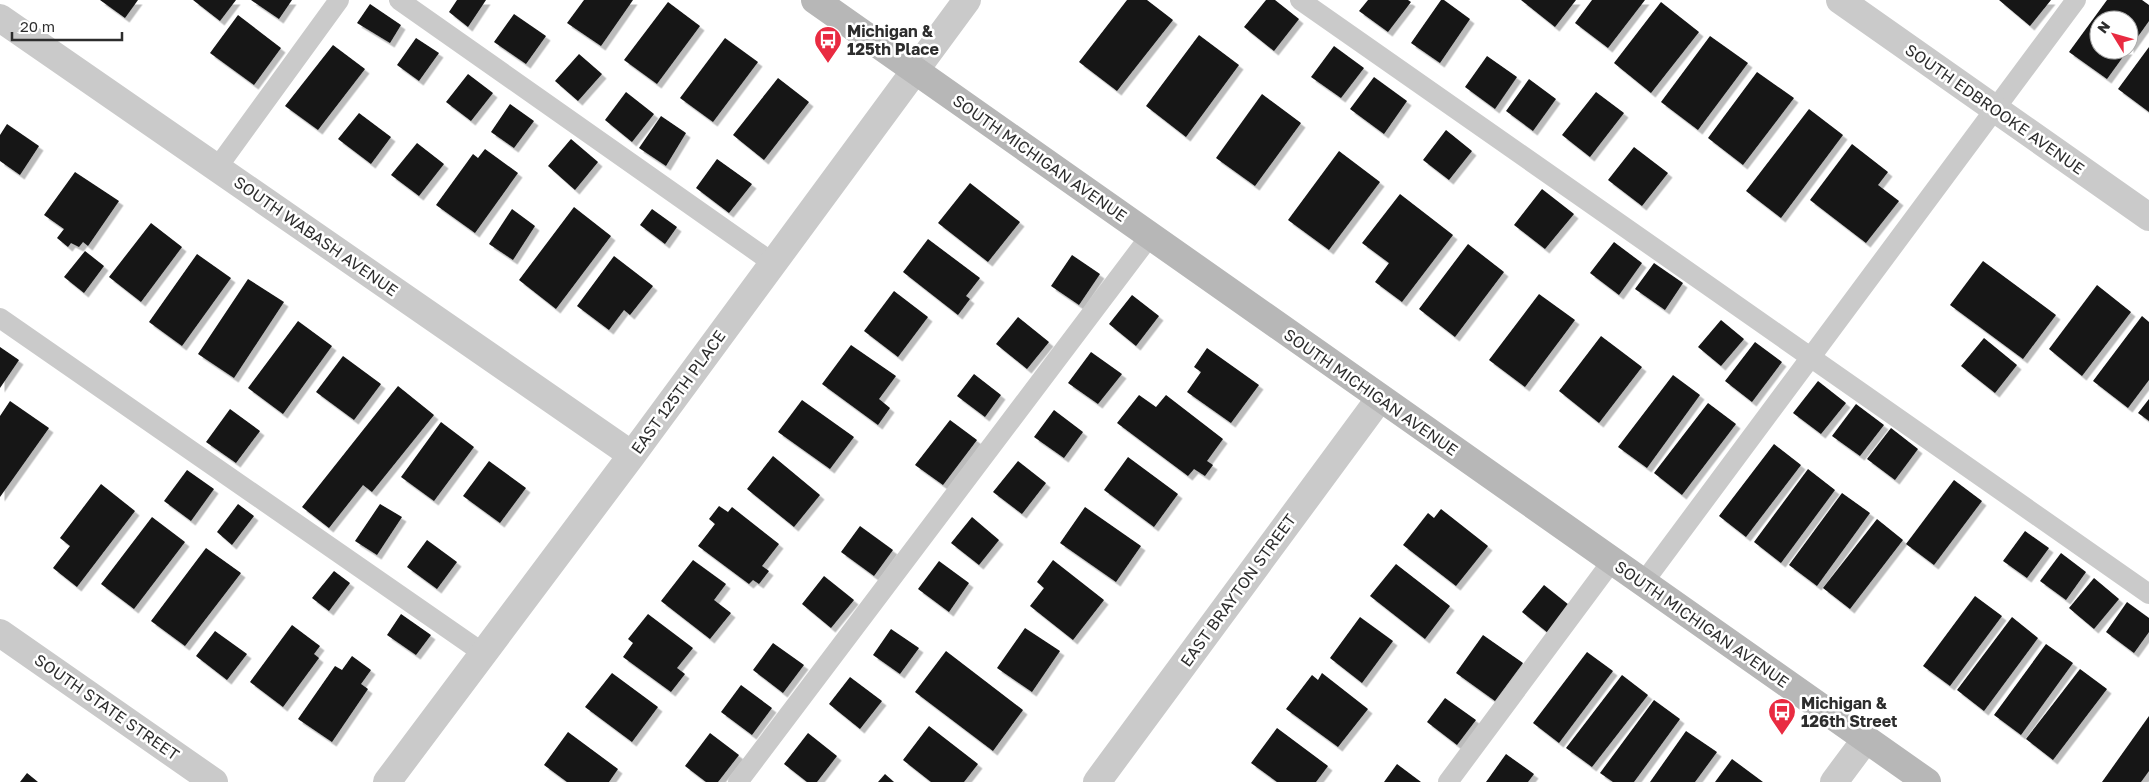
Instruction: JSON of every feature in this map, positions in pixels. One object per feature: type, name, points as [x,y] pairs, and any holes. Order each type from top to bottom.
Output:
[{"type":"main road","name":"SOUTH MICHIGAN AVENUE","points":[[815,0],[1927,782]]},
{"type":"street","name":"EAST 125TH PLACE","points":[[387,782],[632,455],[967,0]]},
{"type":"street","name":"SOUTH EDBROOKE AVENUE","points":[[1840,0],[2149,217]]},
{"type":"street","name":"SOUTH WABASH AVENUE","points":[[0,18],[632,455]]},
{"type":"street","name":"EAST BRAYTON STREET","points":[[1096,782],[1380,398]]},
{"type":"street","name":"SOUTH STATE STREET","points":[[0,633],[214,782]]},
{"type":"street","points":[[1834,782],[1866,739]]},
{"type":"lane","points":[[217,168],[339,0]]},
{"type":"lane","points":[[399,0],[773,263]]},
{"type":"lane","points":[[1300,0],[2149,594]]},
{"type":"lane","points":[[1643,583],[2076,0]]},
{"type":"lane","points":[[738,782],[1150,236]]},
{"type":"lane","points":[[0,318],[483,653]]},
{"type":"lane","points":[[1448,782],[1612,561]]},
{"type":"building","points":[[100,0],[138,0],[125,18]]},
{"type":"building","points":[[193,0],[236,0],[220,21]]},
{"type":"building","points":[[251,0],[292,0],[279,19]]},
{"type":"building","points":[[457,0],[486,0],[468,27],[449,12]]},
{"type":"building","points":[[584,0],[633,0],[601,46],[567,23]]},
{"type":"building","points":[[1127,0],[1147,0],[1173,20],[1117,91],[1079,62]]},
{"type":"building","points":[[1266,0],[1275,0],[1299,19],[1274,51],[1244,27]]},
{"type":"building","points":[[1368,0],[1408,0],[1411,2],[1388,32],[1359,11]]},
{"type":"building","points":[[1441,0],[1444,0],[1470,19],[1440,63],[1411,43]]},
{"type":"building","points":[[1521,0],[1576,0],[1555,27]]},
{"type":"building","points":[[1592,0],[1645,0],[1608,48],[1575,23]]},
{"type":"building","points":[[1999,0],[2051,0],[2030,26]]},
{"type":"building","points":[[2107,0],[2142,0],[2149,5],[2149,21],[2139,35],[2139,10],[2100,10]]},
{"type":"building","points":[[668,2],[700,26],[657,84],[624,60]]},
{"type":"building","points":[[1661,2],[1699,32],[1651,93],[1614,63]]},
{"type":"building","points":[[370,4],[401,25],[390,43],[357,23]]},
{"type":"building","points":[[514,14],[546,36],[526,64],[494,42]]},
{"type":"building","points":[[238,15],[281,48],[254,85],[210,53]]},
{"type":"building","points":[[2089,25],[2089,60],[2121,60],[2107,79],[2069,52]]},
{"type":"building","points":[[1199,35],[1239,65],[1186,137],[1146,106]]},
{"type":"building","points":[[1710,36],[1748,63],[1698,130],[1661,102]]},
{"type":"building","points":[[416,38],[439,53],[419,81],[397,65]]},
{"type":"building","points":[[725,38],[758,62],[713,122],[680,98]]},
{"type":"building","points":[[333,45],[365,69],[318,130],[285,106]]},
{"type":"building","points":[[1334,46],[1364,68],[1341,98],[1311,77]]},
{"type":"building","points":[[2149,47],[2149,112],[2118,89]]},
{"type":"building","points":[[579,54],[602,74],[578,101],[555,81]]},
{"type":"building","points":[[1487,56],[1517,77],[1495,109],[1465,87]]},
{"type":"building","points":[[1757,72],[1794,98],[1743,165],[1708,138]]},
{"type":"building","points":[[468,74],[493,93],[471,121],[446,102]]},
{"type":"building","points":[[1374,77],[1407,101],[1384,134],[1350,109]]},
{"type":"building","points":[[778,78],[809,102],[764,160],[733,135]]},
{"type":"building","points":[[1529,79],[1556,99],[1533,131],[1506,111]]},
{"type":"building","points":[[626,92],[654,114],[632,142],[605,120]]},
{"type":"building","points":[[1596,92],[1624,113],[1590,157],[1562,135]]},
{"type":"building","points":[[1262,94],[1301,123],[1255,186],[1216,158]]},
{"type":"building","points":[[510,104],[534,121],[514,148],[491,132]]},
{"type":"building","points":[[1809,109],[1843,135],[1781,218],[1746,191]]},
{"type":"building","points":[[359,113],[391,137],[371,164],[338,139]]},
{"type":"building","points":[[661,116],[686,133],[666,166],[639,148]]},
{"type":"building","points":[[7,124],[39,146],[20,175],[0,161],[0,135]]},
{"type":"building","points":[[1446,130],[1472,151],[1449,180],[1423,160]]},
{"type":"building","points":[[571,139],[598,162],[575,190],[548,166]]},
{"type":"building","points":[[417,143],[444,164],[419,196],[391,175]]},
{"type":"building","points":[[1852,144],[1888,172],[1878,185],[1899,201],[1866,243],[1810,200]]},
{"type":"building","points":[[1634,147],[1668,173],[1642,206],[1608,180]]},
{"type":"building","points":[[485,149],[518,173],[475,233],[436,205],[473,154],[478,158]]},
{"type":"building","points":[[1339,151],[1380,182],[1329,250],[1288,220]]},
{"type":"building","points":[[717,159],[752,184],[729,213],[696,188]]},
{"type":"building","points":[[75,172],[119,201],[88,246],[83,242],[79,247],[71,243],[68,247],[57,238],[64,229],[44,215]]},
{"type":"building","points":[[970,183],[1020,222],[988,262],[938,223]]},
{"type":"building","points":[[1542,189],[1574,214],[1545,249],[1514,225]]},
{"type":"building","points":[[1400,194],[1453,235],[1402,302],[1375,282],[1389,263],[1362,243]]},
{"type":"building","points":[[574,207],[611,236],[556,309],[519,280]]},
{"type":"building","points":[[512,209],[535,226],[513,260],[489,244]]},
{"type":"building","points":[[652,209],[677,227],[665,244],[640,225]]},
{"type":"building","points":[[151,223],[182,247],[141,302],[109,277]]},
{"type":"building","points":[[928,239],[980,278],[966,296],[970,299],[958,315],[903,272]]},
{"type":"building","points":[[1614,242],[1642,263],[1619,295],[1590,273]]},
{"type":"building","points":[[1468,244],[1504,272],[1455,337],[1419,309]]},
{"type":"building","points":[[85,251],[104,266],[84,293],[64,277]]},
{"type":"building","points":[[197,254],[231,278],[182,346],[149,322]]},
{"type":"building","points":[[1072,255],[1100,274],[1079,305],[1051,286]]},
{"type":"building","points":[[614,256],[653,286],[630,315],[624,310],[609,330],[577,306]]},
{"type":"building","points":[[1983,261],[2056,315],[2023,359],[1950,305]]},
{"type":"building","points":[[1654,263],[1683,283],[1665,310],[1635,289]]},
{"type":"building","points":[[248,279],[284,302],[234,378],[198,354]]},
{"type":"building","points":[[2097,285],[2131,312],[2082,376],[2049,349]]},
{"type":"building","points":[[894,291],[928,317],[898,357],[864,331]]},
{"type":"building","points":[[1539,294],[1575,320],[1525,387],[1489,360]]},
{"type":"building","points":[[1132,295],[1159,316],[1136,346],[1109,324]]},
{"type":"building","points":[[2142,316],[2149,322],[2149,380],[2128,408],[2093,381]]},
{"type":"building","points":[[1018,317],[1049,342],[1027,369],[996,344]]},
{"type":"building","points":[[1721,320],[1744,339],[1721,366],[1698,347]]},
{"type":"building","points":[[298,321],[332,346],[283,414],[248,388]]},
{"type":"building","points":[[1601,336],[1642,367],[1599,423],[1559,391]]},
{"type":"building","points":[[1984,338],[2017,365],[1995,393],[1961,366]]},
{"type":"building","points":[[1755,342],[1782,362],[1752,402],[1725,381]]},
{"type":"building","points":[[851,345],[896,376],[879,399],[890,408],[878,425],[822,384]]},
{"type":"building","points":[[0,347],[19,360],[0,388]]},
{"type":"building","points":[[1207,348],[1259,385],[1231,423],[1187,392],[1201,372],[1194,367]]},
{"type":"building","points":[[1091,352],[1122,374],[1098,404],[1068,383]]},
{"type":"building","points":[[343,356],[381,384],[354,420],[316,392]]},
{"type":"building","points":[[974,374],[1001,395],[985,417],[957,396]]},
{"type":"building","points":[[1673,375],[1700,395],[1647,468],[1618,447]]},
{"type":"building","points":[[1818,381],[1846,403],[1821,434],[1793,413]]},
{"type":"building","points":[[398,386],[434,415],[372,492],[363,485],[329,528],[302,507]]},
{"type":"building","points":[[1139,395],[1156,407],[1166,395],[1223,439],[1207,461],[1213,465],[1205,476],[1194,469],[1188,476],[1117,423]]},
{"type":"building","points":[[2149,399],[2149,421],[2138,413]]},
{"type":"building","points":[[802,400],[854,437],[830,469],[778,432]]},
{"type":"building","points":[[10,401],[49,428],[0,497],[0,416]]},
{"type":"building","points":[[1708,403],[1736,424],[1682,495],[1654,473]]},
{"type":"building","points":[[1856,404],[1884,425],[1860,456],[1832,436]]},
{"type":"building","points":[[230,409],[260,431],[236,463],[206,442]]},
{"type":"building","points":[[1054,410],[1083,432],[1064,458],[1034,437]]},
{"type":"building","points":[[950,420],[977,440],[943,485],[915,465]]},
{"type":"building","points":[[441,422],[474,447],[434,501],[401,477]]},
{"type":"building","points":[[1891,428],[1918,449],[1895,480],[1867,459]]},
{"type":"building","points":[[1774,444],[1801,465],[1746,537],[1719,516]]},
{"type":"building","points":[[773,456],[820,495],[794,527],[747,489]]},
{"type":"building","points":[[1128,457],[1178,494],[1154,527],[1104,490]]},
{"type":"building","points":[[489,461],[526,488],[500,523],[463,496]]},
{"type":"building","points":[[1018,461],[1046,483],[1022,514],[993,492]]},
{"type":"building","points":[[1808,469],[1835,490],[1781,563],[1754,542]]},
{"type":"building","points":[[187,470],[214,489],[191,521],[164,501]]},
{"type":"building","points":[[1954,480],[1982,501],[1934,565],[1906,544]]},
{"type":"building","points":[[101,484],[135,511],[77,587],[53,568],[70,546],[60,538]]},
{"type":"building","points":[[1842,493],[1870,513],[1817,586],[1789,565]]},
{"type":"building","points":[[238,504],[254,516],[232,545],[217,532]]},
{"type":"building","points":[[380,504],[402,517],[377,555],[355,541]]},
{"type":"building","points":[[719,506],[728,512],[732,507],[779,544],[762,566],[769,571],[759,584],[753,580],[749,584],[698,546],[715,524],[709,519]]},
{"type":"building","points":[[1085,507],[1141,546],[1116,582],[1060,543]]},
{"type":"building","points":[[1441,509],[1488,546],[1456,586],[1403,545],[1428,513],[1434,518]]},
{"type":"building","points":[[152,517],[185,542],[134,609],[101,584]]},
{"type":"building","points":[[972,517],[999,540],[979,565],[951,543]]},
{"type":"building","points":[[1877,519],[1903,540],[1850,609],[1823,588]]},
{"type":"building","points":[[860,526],[893,550],[874,576],[841,552]]},
{"type":"building","points":[[2025,531],[2049,548],[2027,578],[2003,561]]},
{"type":"building","points":[[427,540],[457,562],[437,589],[407,567]]},
{"type":"building","points":[[206,548],[241,573],[185,646],[151,621]]},
{"type":"building","points":[[2061,553],[2086,572],[2066,600],[2040,581]]},
{"type":"building","points":[[693,560],[726,584],[714,600],[731,613],[710,639],[661,601]]},
{"type":"building","points":[[1053,560],[1104,600],[1073,640],[1030,606],[1044,588],[1037,582]]},
{"type":"building","points":[[939,561],[969,583],[949,612],[918,589]]},
{"type":"building","points":[[1396,564],[1450,606],[1425,639],[1370,596]]},
{"type":"building","points":[[334,571],[350,583],[329,611],[312,598]]},
{"type":"building","points":[[824,576],[854,600],[831,628],[802,604]]},
{"type":"building","points":[[2094,578],[2119,599],[2094,629],[2069,608]]},
{"type":"building","points":[[1544,585],[1569,605],[1548,633],[1522,612]]},
{"type":"building","points":[[1975,596],[2002,616],[1950,686],[1923,666]]},
{"type":"building","points":[[2127,602],[2149,618],[2149,632],[2134,653],[2106,632]]},
{"type":"building","points":[[401,614],[431,635],[416,655],[387,635]]},
{"type":"building","points":[[648,614],[693,648],[677,668],[685,674],[671,692],[623,657],[633,643],[628,639]]},
{"type":"building","points":[[1360,617],[1393,641],[1362,683],[1330,658]]},
{"type":"building","points":[[2012,617],[2038,638],[1984,711],[1957,690]]},
{"type":"building","points":[[292,625],[320,646],[314,654],[319,658],[283,707],[250,682]]},
{"type":"building","points":[[1025,628],[1060,651],[1032,692],[997,668]]},
{"type":"building","points":[[891,629],[919,648],[900,674],[873,655]]},
{"type":"building","points":[[215,631],[247,654],[227,680],[196,656]]},
{"type":"building","points":[[1483,635],[1523,663],[1495,701],[1456,673]]},
{"type":"building","points":[[773,643],[804,665],[783,693],[753,670]]},
{"type":"building","points":[[2046,644],[2073,663],[2021,735],[1994,715]]},
{"type":"building","points":[[946,651],[1023,710],[993,751],[915,692]]},
{"type":"building","points":[[1587,652],[1613,671],[1559,743],[1533,723]]},
{"type":"building","points":[[352,656],[371,670],[361,684],[368,689],[332,742],[298,719],[335,666],[342,670]]},
{"type":"building","points":[[2080,669],[2107,689],[2053,760],[2026,739]]},
{"type":"building","points":[[612,673],[658,707],[632,742],[585,707]]},
{"type":"building","points":[[1322,673],[1368,709],[1338,747],[1286,709],[1312,675],[1318,680]]},
{"type":"building","points":[[1622,675],[1648,695],[1592,767],[1566,748]]},
{"type":"building","points":[[850,677],[882,701],[860,729],[829,704]]},
{"type":"building","points":[[741,685],[772,708],[752,735],[721,712]]},
{"type":"building","points":[[1445,698],[1476,720],[1457,745],[1427,722]]},
{"type":"building","points":[[1654,700],[1680,719],[1634,782],[1613,782],[1600,773]]},
{"type":"building","points":[[2149,716],[2149,771],[2141,782],[2102,782]]},
{"type":"building","points":[[929,726],[978,764],[964,782],[931,782],[903,760]]},
{"type":"building","points":[[1277,728],[1328,766],[1316,782],[1277,782],[1251,763]]},
{"type":"building","points":[[1686,731],[1717,752],[1695,782],[1650,782]]},
{"type":"building","points":[[568,732],[618,769],[609,782],[567,782],[544,765]]},
{"type":"building","points":[[710,733],[739,755],[718,782],[706,782],[685,766]]},
{"type":"building","points":[[808,733],[837,756],[817,782],[807,782],[784,764]]},
{"type":"building","points":[[1506,754],[1534,774],[1528,782],[1486,782]]},
{"type":"building","points":[[1732,759],[1763,782],[1715,782]]},
{"type":"building","points":[[1397,764],[1421,782],[1384,782]]},
{"type":"building","points":[[27,773],[38,782],[20,782]]},
{"type":"building","points":[[885,774],[894,782],[878,782]]},
{"type":"place","name":"Michigan & 125th Place","points":[[828,64]]},
{"type":"place","name":"Michigan & 126th Street","points":[[1782,736]]}]
